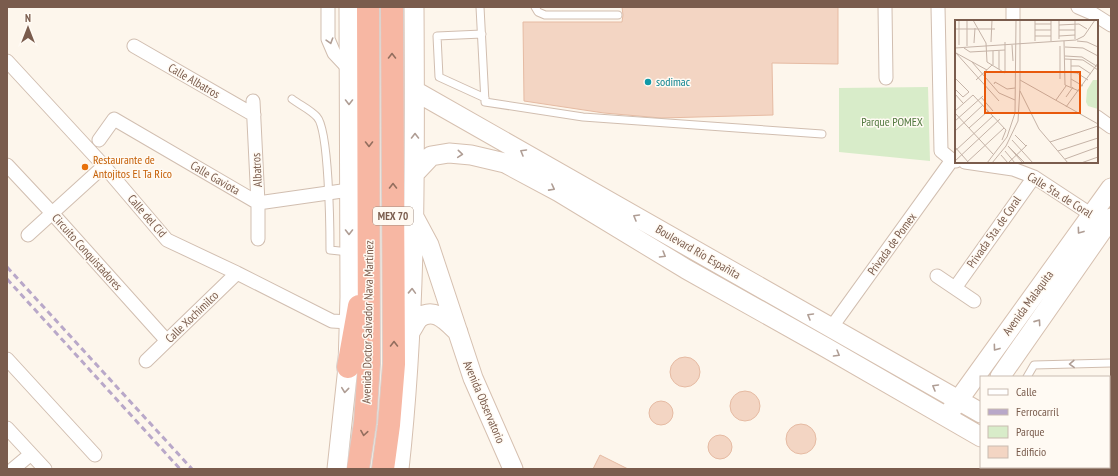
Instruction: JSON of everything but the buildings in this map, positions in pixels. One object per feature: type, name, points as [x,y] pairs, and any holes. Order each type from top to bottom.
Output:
[{"type":"highway","name":"Avenida Doctor Salvador Nava Martínez","points":[[358,469],[365,423],[369,364],[359,253],[368,7]]},
{"type":"highway","name":"Avenida Doctor Salvador Nava Martínez","points":[[384,469],[394,364],[392,7]]},
{"type":"highway","points":[[348,366],[359,253]]},
{"type":"highway","points":[[384,469],[405,406]]},
{"type":"main road","name":"Avenida Doctor Salvador Nava Martínez","points":[[337,469],[348,366],[349,322],[359,253],[349,190],[348,7]]},
{"type":"main road","points":[[399,469],[410,332],[414,217],[414,7]]},
{"type":"main road","name":"Boulevard Río Españita","points":[[415,91],[958,400],[979,409]]},
{"type":"main road","name":"Boulevard Río Españita","points":[[415,173],[431,156],[448,153],[471,155],[505,163],[559,192],[686,269],[980,437]]},
{"type":"main road","name":"Avenida Malaquita","points":[[1001,376],[1103,219],[1111,188]]},
{"type":"main road","name":"Avenida Observatorio","points":[[414,217],[429,245],[473,378],[514,469]]},
{"type":"main road","name":"Avenida Malaquita","points":[[945,418],[1103,219]]},
{"type":"main road","points":[[410,332],[419,318],[433,314],[440,315],[459,333]]},
{"type":"main road","points":[[964,428],[979,409]]},
{"type":"street","points":[[328,7],[328,38],[334,53],[349,69]]},
{"type":"street","points":[[885,7],[886,78]]},
{"type":"street","points":[[938,7],[941,151],[955,159]]},
{"type":"street","points":[[1013,7],[1013,20]]},
{"type":"street","points":[[1078,7],[1111,25]]},
{"type":"street","name":"Calle Albatros","points":[[134,46],[254,115]]},
{"type":"street","name":"Calle del Cid","points":[[7,61],[104,166],[167,240],[237,273],[332,321],[349,322]]},
{"type":"street","name":"Albatros","points":[[253,101],[258,203],[258,239]]},
{"type":"street","points":[[1098,118],[1111,127]]},
{"type":"street","name":"Calle Gaviota","points":[[99,140],[114,119],[258,203]]},
{"type":"street","name":"Privada de Pomex","points":[[831,328],[956,163]]},
{"type":"street","name":"Calle 5ta. de Coral","points":[[986,163],[1013,165],[1103,219]]},
{"type":"street","name":"Circuito Conquistadores","points":[[7,165],[167,341]]},
{"type":"street","points":[[28,235],[104,166]]},
{"type":"street","name":"Privada 5ta. de Coral","points":[[955,288],[1034,177]]},
{"type":"street","points":[[258,203],[349,190]]},
{"type":"street","name":"Calle Xochimilco","points":[[146,361],[237,273]]},
{"type":"street","points":[[937,276],[974,301]]},
{"type":"street","points":[[7,359],[95,455]]},
{"type":"street","points":[[7,428],[45,469]]},
{"type":"street","points":[[14,469],[30,454]]},
{"type":"lane","points":[[480,7],[485,102],[583,117],[822,134]]},
{"type":"lane","points":[[536,7],[538,12],[545,15],[618,14]]},
{"type":"lane","points":[[482,34],[437,36],[439,77],[485,98]]},
{"type":"lane","points":[[292,99],[318,117],[323,128],[329,193],[330,250],[359,253]]},
{"type":"lane","points":[[1027,376],[1034,365],[1111,363]]},
{"type":"green space","name":"Parque POMEX","points":[[928,87],[930,161],[839,152],[839,88]]},
{"type":"railway","points":[[7,267],[192,469]]},
{"type":"railway","points":[[7,279],[180,469]]},
{"type":"place","name":"sodimac","points":[[648,82]]},
{"type":"place","name":"Restaurante de Antojitos El Ta Rico","points":[[85,167]]}]
